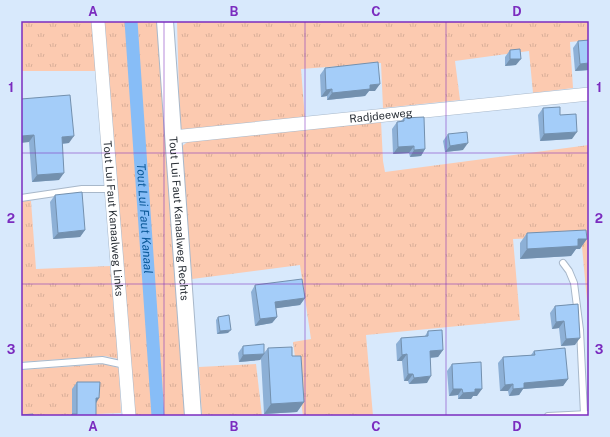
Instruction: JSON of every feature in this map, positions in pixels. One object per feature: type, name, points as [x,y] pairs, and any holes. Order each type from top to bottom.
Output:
[{"type":"street","name":"Tout Lui Faut Kanaalweg Links","points":[[98,21],[129,416]]},
{"type":"street","name":"Tout Lui Faut Kanaalweg Rechts","points":[[165,21],[193,416]]},
{"type":"street","name":"Radjdeeweg","points":[[173,137],[589,94]]},
{"type":"lane","points":[[21,198],[30,198],[82,189],[112,189]]},
{"type":"lane","points":[[548,416],[586,414],[580,330],[574,283],[564,262]]},
{"type":"lane","points":[[21,366],[102,360],[125,365]]},
{"type":"green space","points":[[93,21],[97,71],[21,71],[21,22]]},
{"type":"green space","points":[[103,21],[158,21],[185,416],[133,416]]},
{"type":"green space","points":[[177,21],[589,21],[589,40],[570,42],[573,88],[533,93],[529,51],[455,61],[460,100],[383,108],[381,63],[301,69],[305,119],[180,132]]},
{"type":"green space","points":[[381,121],[385,172],[589,145],[589,322],[581,236],[513,239],[520,320],[366,335],[373,416],[303,416],[293,342],[311,339],[300,265],[192,279],[181,147],[190,140]]},
{"type":"green space","points":[[21,201],[31,201],[36,269],[110,266],[119,359],[105,356],[21,362]]},
{"type":"green space","points":[[104,364],[119,368],[121,413],[21,416],[21,370]]},
{"type":"green space","points":[[256,364],[262,416],[202,416],[199,367]]},
{"type":"building","points":[[589,40],[589,63],[580,64],[578,41]]},
{"type":"building","points":[[520,49],[521,59],[510,59],[510,50]]},
{"type":"building","points":[[378,62],[380,84],[370,85],[370,89],[332,93],[332,89],[326,90],[325,68]]},
{"type":"building","points":[[70,95],[74,136],[62,137],[64,173],[37,175],[34,135],[21,136],[21,99]]},
{"type":"building","points":[[560,107],[560,115],[576,114],[577,132],[544,134],[543,108]]},
{"type":"building","points":[[424,117],[425,149],[414,150],[414,146],[398,147],[397,122],[404,121],[404,118]]},
{"type":"building","points":[[467,132],[468,143],[450,146],[448,134]]},
{"type":"building","points":[[82,192],[85,230],[58,233],[55,195]]},
{"type":"building","points":[[586,230],[587,239],[578,239],[578,246],[527,249],[527,233]]},
{"type":"building","points":[[302,279],[305,298],[275,302],[277,317],[260,319],[255,285]]},
{"type":"building","points":[[578,304],[580,338],[566,339],[564,321],[556,322],[555,306]]},
{"type":"building","points":[[229,315],[231,330],[220,331],[218,317]]},
{"type":"building","points":[[442,330],[443,350],[430,351],[431,376],[414,378],[413,374],[408,374],[407,354],[402,355],[401,338],[428,336],[428,331]]},
{"type":"building","points":[[264,344],[264,354],[243,355],[243,346]]},
{"type":"building","points":[[292,347],[292,356],[301,356],[304,402],[271,404],[268,348]]},
{"type":"building","points":[[565,348],[568,379],[524,383],[524,388],[513,389],[513,384],[505,385],[503,357],[535,355],[534,351]]},
{"type":"building","points":[[481,362],[482,389],[475,389],[475,392],[463,393],[462,389],[453,389],[452,364]]},
{"type":"building","points":[[77,382],[100,382],[99,398],[96,398],[96,416],[72,416],[72,414],[77,414]]},
{"type":"building","points":[[33,414],[33,416],[21,416],[21,415]]},
{"type":"waterway","name":"Tout Lui Faut Kanaal","points":[[131,21],[158,416]]}]
